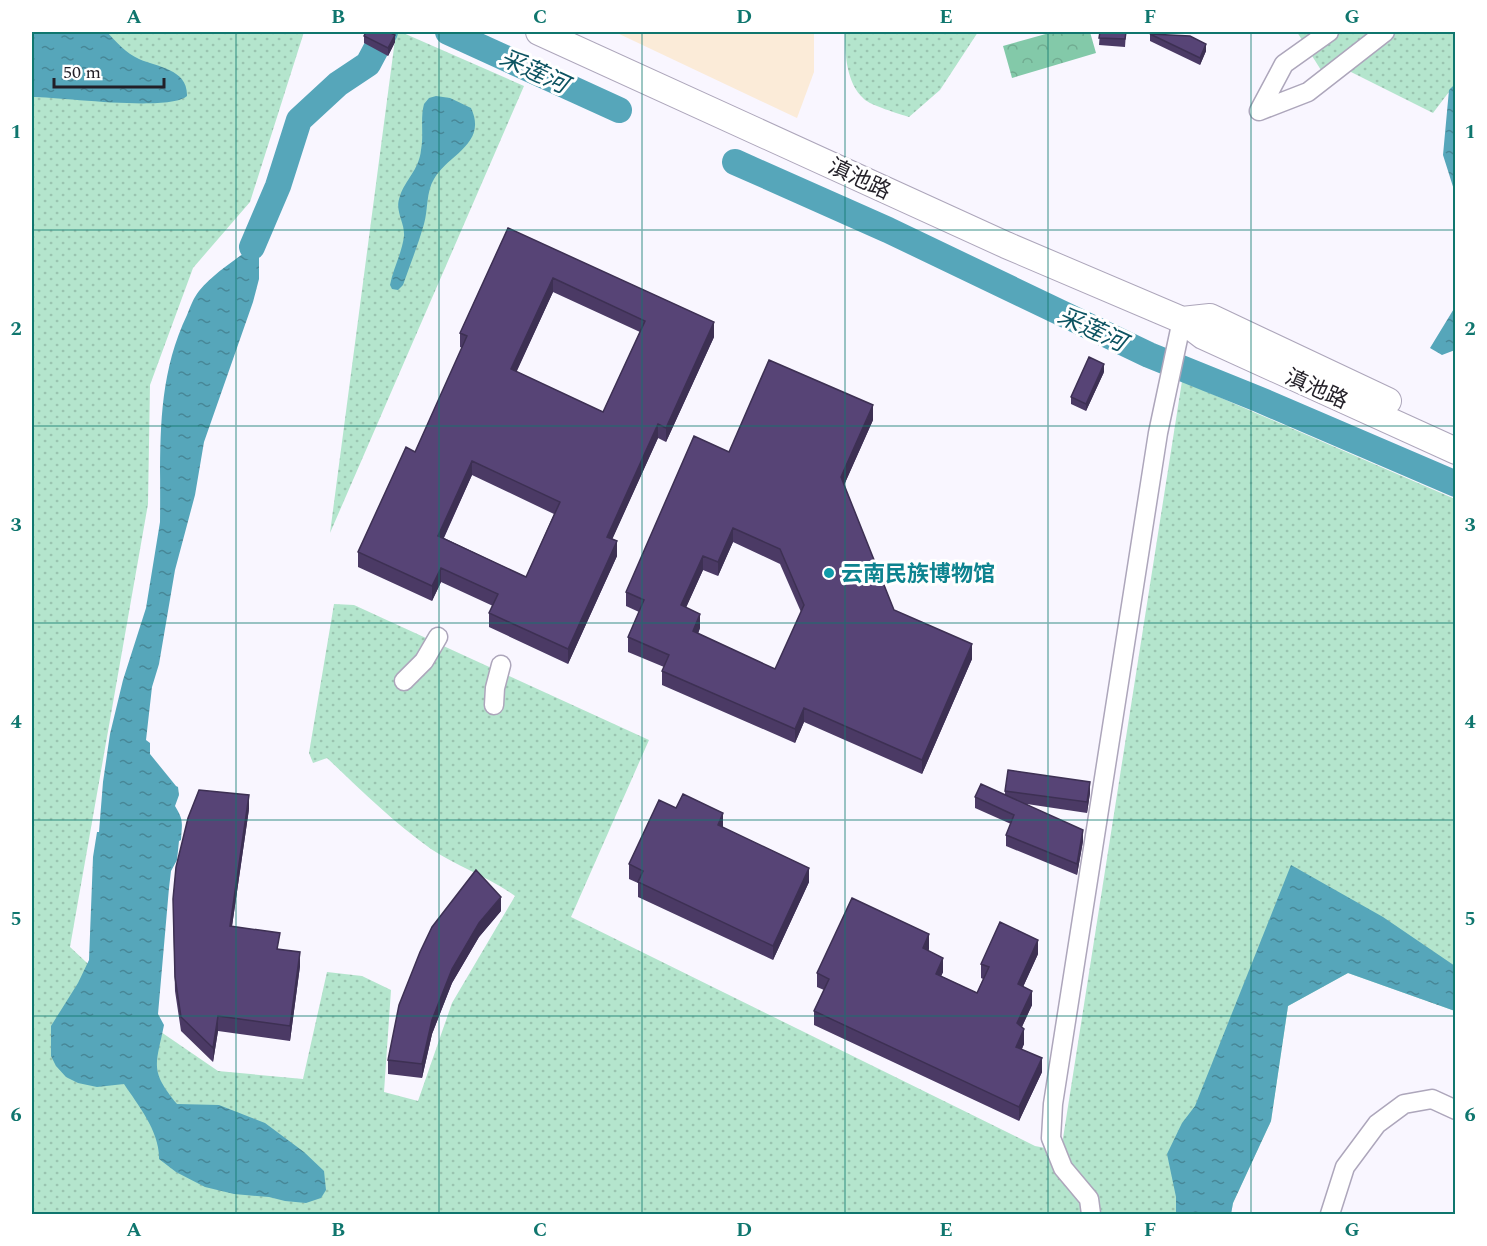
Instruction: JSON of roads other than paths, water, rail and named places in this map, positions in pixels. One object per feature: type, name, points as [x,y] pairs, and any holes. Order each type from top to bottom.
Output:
[{"type":"main road","name":"滇池路","points":[[539,32],[1006,245],[1182,320],[1203,336],[1455,451]]},
{"type":"main road","name":"滇池路","points":[[1182,320],[1210,317],[1455,432]]},
{"type":"street","points":[[1329,32],[1284,64],[1259,111],[1308,92],[1385,32]]},
{"type":"street","points":[[1091,1215],[1089,1199],[1063,1168],[1051,1138],[1053,1104],[1156,443],[1182,320]]},
{"type":"street","points":[[404,681],[424,661],[438,637]]},
{"type":"street","points":[[494,705],[495,687],[501,665]]},
{"type":"street","points":[[1330,1215],[1345,1167],[1377,1125],[1404,1104],[1432,1099],[1455,1110]]},
{"type":"water","points":[[32,32],[107,32],[134,57],[170,70],[177,75],[186,87],[187,96],[176,101],[159,103],[32,97]]},
{"type":"water","points":[[1455,84],[1455,193],[1443,155],[1449,90]]},
{"type":"water","points":[[436,96],[450,98],[471,108],[475,120],[474,131],[464,148],[434,179],[424,224],[403,285],[398,290],[392,289],[390,285],[404,236],[398,201],[420,157],[424,104],[429,98]]},
{"type":"water","points":[[252,247],[259,248],[259,279],[204,442],[195,495],[175,570],[159,664],[152,687],[146,740],[150,743],[150,754],[178,787],[179,795],[175,806],[182,825],[177,860],[171,871],[169,888],[158,1014],[164,1025],[157,1067],[162,1083],[177,1104],[219,1105],[265,1123],[304,1152],[324,1171],[326,1190],[321,1198],[306,1203],[234,1194],[205,1187],[176,1172],[159,1159],[152,1129],[124,1084],[97,1087],[78,1083],[66,1077],[51,1056],[51,1026],[78,983],[89,960],[93,857],[97,832],[99,832],[110,734],[123,680],[146,608],[160,522],[162,417],[169,365],[197,293],[218,273]]},
{"type":"water","points":[[1455,307],[1455,350],[1442,355],[1430,348]]},
{"type":"water","points":[[1291,865],[1383,917],[1455,966],[1455,1011],[1348,973],[1288,1006],[1271,1121],[1233,1203],[1231,1214],[1176,1214],[1176,1197],[1167,1154],[1182,1123],[1195,1106]]},
{"type":"waterway","points":[[252,247],[278,186],[299,120],[338,84],[368,64],[385,32]]},
{"type":"waterway","name":"采莲河","points":[[448,32],[619,110]]},
{"type":"waterway","name":"采莲河","points":[[735,162],[888,230],[1149,355],[1456,484]]},
{"type":"place","name":"云南民族博物馆","points":[[829,573]]}]
